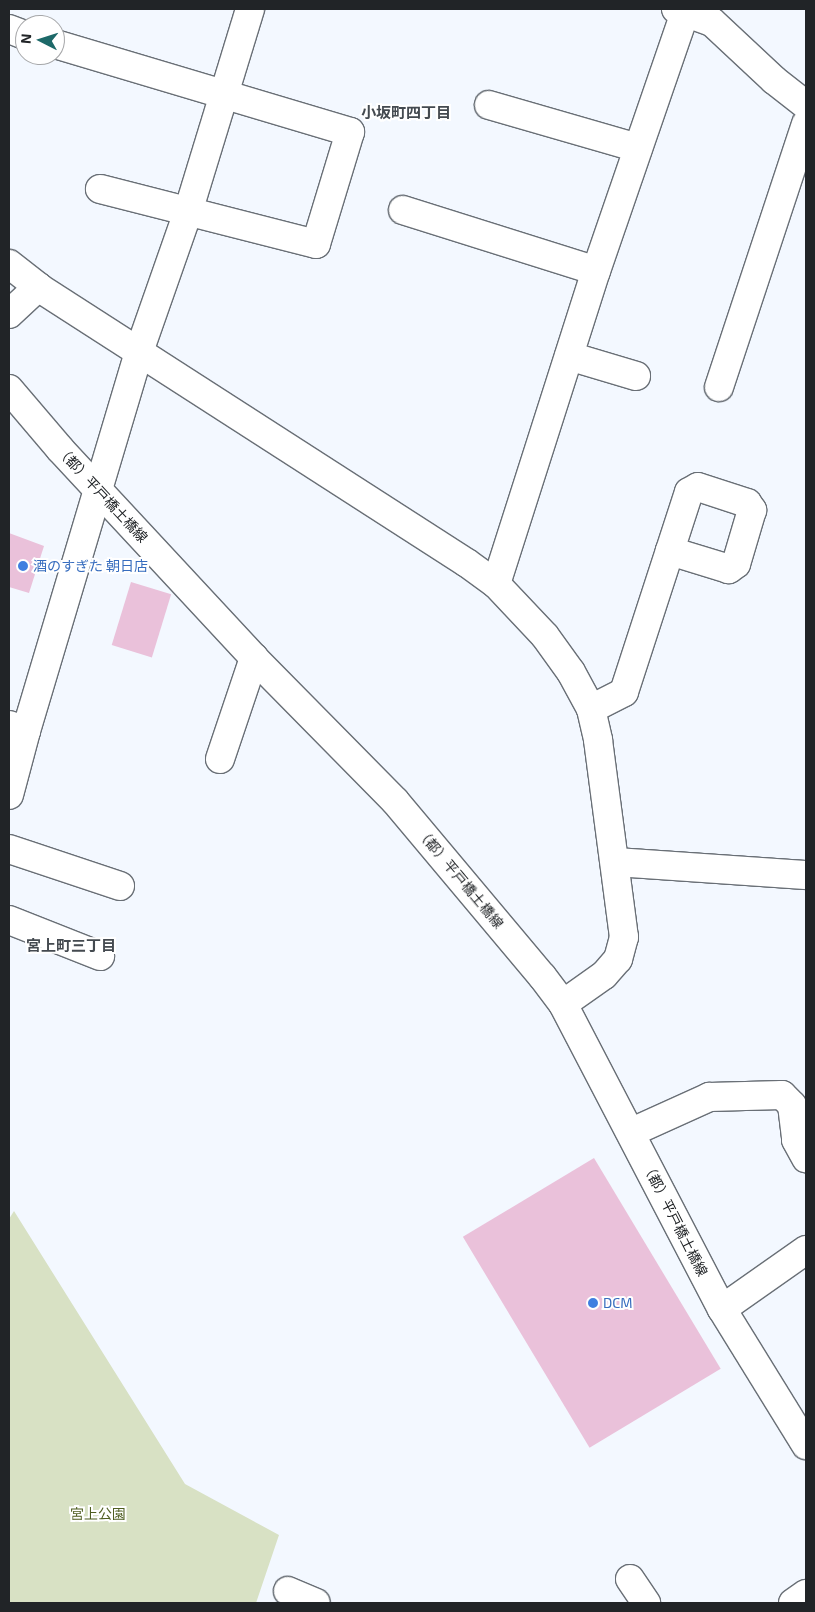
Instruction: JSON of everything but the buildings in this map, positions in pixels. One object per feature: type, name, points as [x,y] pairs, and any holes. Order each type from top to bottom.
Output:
[{"type":"street","points":[[9,795],[18,728],[99,491],[140,349],[188,212],[250,9]]},
{"type":"street","points":[[496,584],[596,271],[638,148],[680,11],[712,22],[805,106],[719,387]]},
{"type":"street","points":[[65,47],[222,96],[350,132],[316,244],[100,189]]},
{"type":"street","points":[[489,105],[638,148]]},
{"type":"street","points":[[403,210],[596,271]]},
{"type":"street","points":[[9,264],[38,286],[140,349],[496,584],[545,636],[571,672],[591,709],[598,740],[624,937],[618,960],[604,975],[563,1004]]},
{"type":"street","points":[[9,314],[38,286]]},
{"type":"street","points":[[569,356],[636,376]]},
{"type":"street","name":"（都）平戸橋土橋線","points":[[9,389],[99,491],[254,658],[395,801],[563,1004],[632,1132],[722,1309],[804,1432]]},
{"type":"street","points":[[591,709],[624,692],[670,551]]},
{"type":"street","points":[[220,759],[254,658]]},
{"type":"street","points":[[9,849],[120,886]]},
{"type":"street","points":[[614,862],[806,875]]},
{"type":"street","points":[[9,920],[100,956]]},
{"type":"street","points":[[632,1132],[709,1097],[782,1095],[792,1105],[796,1140],[806,1158]]},
{"type":"street","points":[[722,1309],[806,1250]]},
{"type":"street","points":[[630,1579],[646,1603]]},
{"type":"street","points":[[288,1591],[316,1603]]},
{"type":"street","points":[[793,1603],[806,1594]]},
{"type":"green space","name":"宮上公園","points":[[14,1211],[185,1484],[279,1535],[256,1603],[9,1603],[9,1219]]},
{"type":"place","name":"酒のすぎた 朝日店","points":[[23,566]]},
{"type":"place","name":"DCM","points":[[593,1303]]},
{"type":"district","name":"小坂町四丁目","points":[[406,113]]},
{"type":"district","name":"宮上町三丁目","points":[[71,946]]}]
